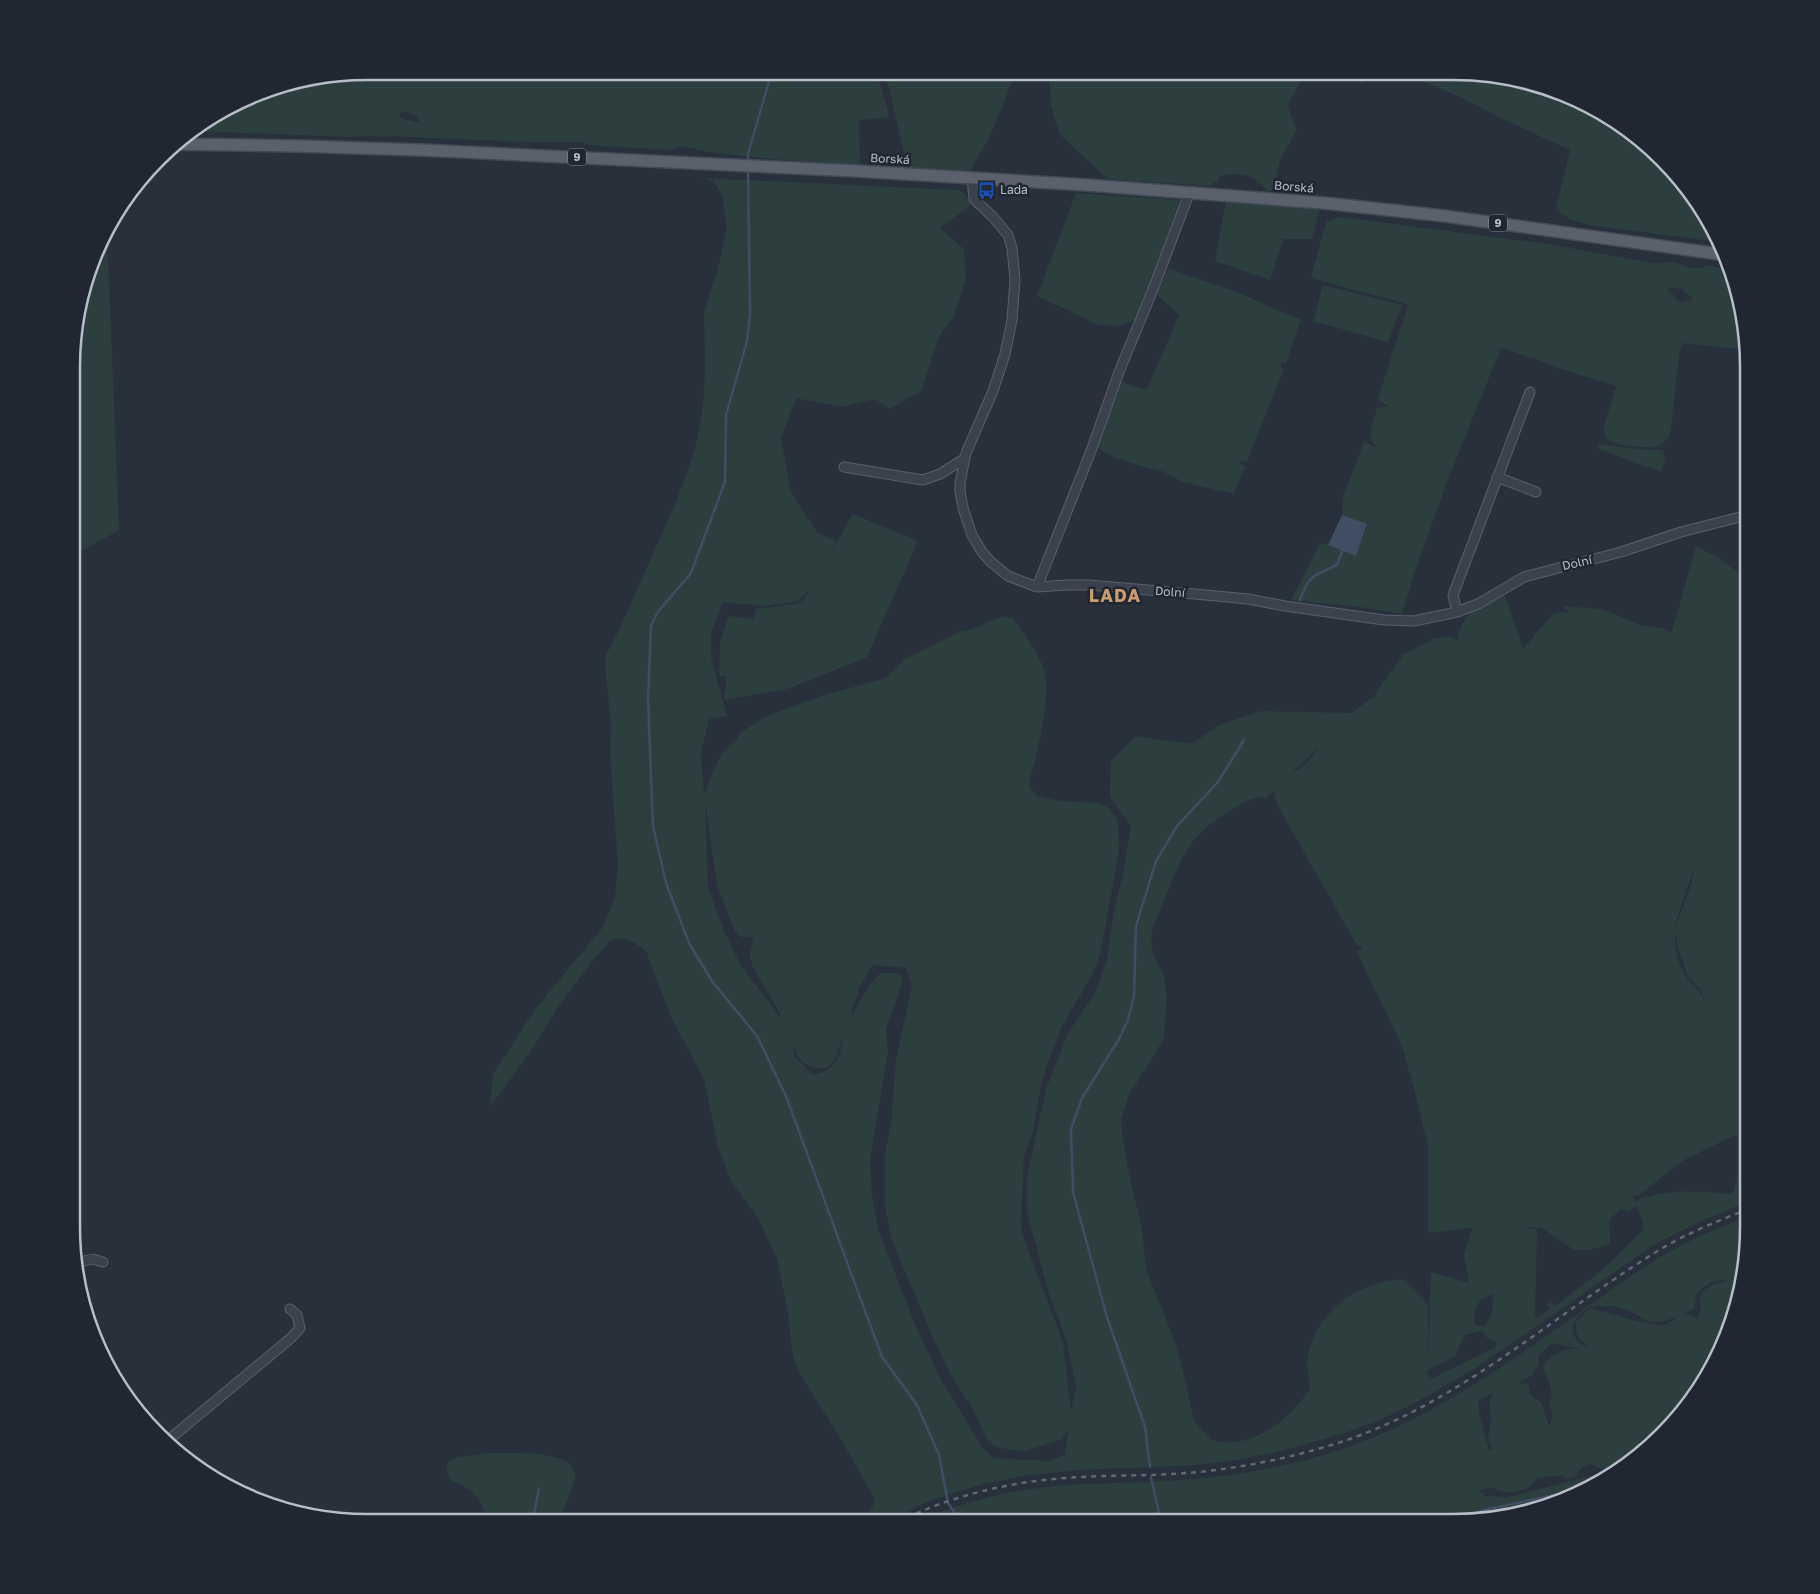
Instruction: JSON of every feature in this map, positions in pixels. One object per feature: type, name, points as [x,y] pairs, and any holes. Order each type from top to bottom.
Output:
[{"type":"main road","name":"Borská","points":[[186,144],[412,149],[857,171],[1087,185],[1324,203],[1445,216],[1716,254]]},
{"type":"street","name":"Dolní","points":[[972,178],[974,199],[1008,235],[1012,248],[1015,280],[1012,320],[1000,372],[964,459],[960,483],[961,501],[972,535],[982,552],[1008,576],[1037,587],[1067,584],[1089,585],[1248,599],[1299,608],[1400,621],[1426,619],[1457,612],[1478,604],[1524,577],[1621,552],[1666,537],[1740,517]]},
{"type":"street","points":[[1037,587],[1091,451],[1119,372],[1190,194]]},
{"type":"street","points":[[1457,612],[1453,595],[1530,392]]},
{"type":"street","points":[[844,467],[923,480],[940,474],[964,459]]},
{"type":"street","points":[[1497,477],[1536,492]]},
{"type":"street","points":[[82,1262],[93,1259],[103,1262]]},
{"type":"street","points":[[172,1437],[292,1338],[300,1328],[296,1315],[290,1308]]},
{"type":"shaded area","points":[[367,80],[879,80],[889,116],[859,120],[860,165],[772,159],[708,152],[681,146],[669,150],[588,145],[581,142],[528,142],[382,136],[348,137],[203,131],[223,118],[275,95],[329,82]],"holes":[[[404,111],[417,116],[420,120],[418,123],[401,118],[399,114]]]},
{"type":"shaded area","points":[[887,80],[1013,80],[991,134],[970,171],[908,170]]},
{"type":"shaded area","points":[[1049,80],[1302,80],[1287,105],[1297,130],[1280,160],[1273,190],[1267,191],[1257,181],[1242,174],[1222,175],[1209,186],[1108,179],[1060,135],[1051,106]]},
{"type":"shaded area","points":[[1356,80],[1365,80],[1363,84]]},
{"type":"shaded area","points":[[1420,80],[1491,82],[1545,95],[1597,118],[1628,139],[1669,178],[1692,207],[1710,241],[1589,225],[1569,219],[1556,209],[1570,150],[1456,95]]},
{"type":"shaded area","points":[[703,178],[956,190],[962,191],[972,204],[940,228],[964,249],[966,278],[953,318],[939,336],[921,391],[890,409],[875,399],[842,407],[796,398],[781,438],[791,493],[818,533],[836,541],[830,554],[853,514],[918,541],[867,657],[787,689],[724,700],[727,677],[719,676],[720,643],[728,616],[754,619],[756,609],[802,603],[811,587],[799,601],[765,606],[723,602],[711,632],[711,657],[727,716],[709,719],[701,752],[704,795],[723,752],[736,741],[740,733],[765,717],[821,696],[886,678],[903,660],[961,631],[1000,618],[1013,618],[1036,652],[1045,673],[1046,696],[1041,731],[1029,786],[1038,796],[1059,801],[1100,803],[1107,807],[1118,819],[1119,851],[1100,955],[1092,975],[1060,1030],[1041,1085],[1033,1131],[1024,1157],[1022,1234],[1063,1342],[1071,1410],[1076,1387],[1067,1342],[1049,1294],[1027,1212],[1027,1177],[1046,1089],[1068,1033],[1095,993],[1107,959],[1114,911],[1123,874],[1131,826],[1110,797],[1111,761],[1136,736],[1193,743],[1219,725],[1261,711],[1351,713],[1376,695],[1377,690],[1404,654],[1433,639],[1450,636],[1457,641],[1459,631],[1468,616],[1504,593],[1522,645],[1522,650],[1553,614],[1562,612],[1570,614],[1562,606],[1602,609],[1641,625],[1672,632],[1696,546],[1717,557],[1740,573],[1740,1205],[1655,1244],[1473,1370],[1411,1405],[1380,1420],[1345,1433],[1274,1453],[1228,1461],[1196,1465],[1078,1470],[1028,1475],[983,1484],[934,1499],[901,1514],[867,1514],[872,1509],[874,1497],[839,1436],[798,1371],[793,1356],[788,1313],[777,1258],[758,1218],[731,1181],[718,1147],[704,1079],[671,1017],[646,951],[624,938],[610,941],[558,1007],[531,1051],[490,1107],[493,1074],[536,1008],[603,927],[615,898],[618,865],[610,753],[611,727],[605,664],[606,655],[621,626],[676,502],[695,450],[703,408],[705,366],[704,312],[718,269],[727,226],[722,196],[712,181]],"holes":[[[1318,748],[1307,763],[1291,773]],[[1275,790],[1274,797],[1278,806],[1355,942],[1363,946],[1357,952],[1402,1046],[1428,1147],[1428,1233],[1472,1228],[1464,1256],[1469,1283],[1431,1272],[1428,1365],[1428,1305],[1402,1279],[1385,1281],[1369,1286],[1353,1294],[1340,1304],[1328,1315],[1318,1329],[1311,1345],[1307,1362],[1310,1389],[1291,1412],[1268,1431],[1241,1441],[1226,1442],[1211,1440],[1194,1420],[1174,1339],[1146,1269],[1142,1229],[1129,1174],[1121,1120],[1128,1096],[1164,1037],[1167,997],[1164,975],[1153,955],[1151,943],[1153,927],[1180,862],[1193,841],[1209,825],[1230,810],[1258,797],[1266,798]],[[705,802],[717,885],[734,930],[741,937],[751,937],[753,941],[750,954],[751,962],[781,1018],[741,966],[724,931],[708,887]],[[1694,868],[1691,885],[1676,926],[1677,919]],[[1676,934],[1679,951],[1688,976],[1701,990],[1707,1005],[1699,991],[1687,977],[1676,952]],[[873,965],[906,968],[912,986],[896,1060],[891,1123],[885,1154],[885,1205],[891,1238],[952,1378],[973,1409],[987,1440],[992,1445],[1000,1448],[1025,1451],[1060,1440],[1068,1430],[1065,1455],[1047,1461],[993,1458],[983,1448],[941,1380],[914,1322],[879,1232],[872,1197],[870,1159],[888,1052],[886,1029],[903,981],[899,973],[880,973],[868,988],[850,1018],[859,988]],[[842,1038],[841,1051],[835,1062],[831,1067],[820,1073],[813,1075],[795,1057],[793,1044],[803,1062],[815,1068],[827,1067],[837,1055]],[[1737,1134],[1737,1178],[1733,1194],[1696,1191],[1671,1192],[1635,1201],[1633,1196],[1639,1195],[1684,1160]],[[1635,1206],[1640,1214],[1644,1229],[1605,1268],[1555,1306],[1551,1302],[1547,1305],[1550,1309],[1537,1319],[1535,1316],[1537,1229],[1521,1227],[1542,1228],[1574,1250],[1589,1250],[1610,1244],[1609,1220],[1621,1209],[1629,1211]],[[1493,1294],[1492,1312],[1484,1327],[1475,1325],[1477,1305],[1483,1298]],[[1482,1331],[1488,1339],[1496,1342],[1496,1347],[1429,1380],[1427,1371],[1455,1356],[1465,1335]]]},
{"type":"shaded area","points":[[1076,193],[1180,200],[1138,319],[1117,326],[1099,325],[1037,296]]},
{"type":"shaded area","points":[[1226,200],[1320,207],[1312,239],[1283,239],[1270,280],[1215,261]]},
{"type":"shaded area","points":[[1340,217],[1548,244],[1652,263],[1675,262],[1691,268],[1700,268],[1707,265],[1722,268],[1725,275],[1738,329],[1739,349],[1684,343],[1680,349],[1670,435],[1659,446],[1635,447],[1609,440],[1603,430],[1616,386],[1501,348],[1451,472],[1447,476],[1449,477],[1416,568],[1402,614],[1360,607],[1291,600],[1320,543],[1356,556],[1367,525],[1342,515],[1343,497],[1364,442],[1384,450],[1374,444],[1371,431],[1377,408],[1389,406],[1378,401],[1378,398],[1408,305],[1311,277],[1326,222]],"holes":[[[1673,287],[1681,289],[1693,298],[1682,303],[1667,289]]]},
{"type":"shaded area","points":[[108,245],[119,530],[80,552],[80,367],[82,329],[95,275]]},
{"type":"shaded area","points":[[1168,269],[1240,293],[1276,310],[1301,319],[1286,363],[1282,362],[1280,367],[1284,369],[1247,462],[1242,460],[1240,464],[1245,467],[1234,494],[1183,482],[1162,471],[1116,458],[1099,449],[1097,443],[1114,397],[1118,393],[1120,381],[1147,389],[1179,315],[1157,295]]},
{"type":"shaded area","points":[[1323,285],[1402,305],[1388,342],[1313,321]]},
{"type":"shaded area","points":[[1599,444],[1663,450],[1665,460],[1661,472],[1596,448]]},
{"type":"shaded area","points":[[1740,1219],[1738,1265],[1730,1301],[1718,1337],[1702,1371],[1669,1416],[1651,1435],[1639,1442],[1639,1446],[1607,1470],[1590,1464],[1582,1467],[1575,1477],[1566,1479],[1562,1475],[1536,1478],[1524,1490],[1505,1492],[1493,1487],[1479,1491],[1485,1496],[1508,1497],[1602,1473],[1545,1499],[1491,1512],[1453,1514],[935,1514],[972,1502],[1017,1491],[1065,1485],[1148,1482],[1235,1474],[1283,1466],[1352,1446],[1412,1419],[1470,1387],[1525,1351],[1630,1276],[1672,1250],[1715,1229]],"holes":[[[1731,1279],[1712,1285],[1703,1291],[1700,1302],[1701,1311],[1698,1316],[1694,1318],[1691,1315],[1683,1314],[1694,1309],[1697,1293],[1711,1282]],[[1592,1306],[1613,1306],[1627,1310],[1650,1322],[1665,1321],[1679,1316],[1665,1325],[1660,1325],[1591,1308],[1576,1321],[1578,1338],[1588,1346],[1586,1347],[1576,1339],[1573,1329],[1574,1324],[1579,1315]],[[1552,1343],[1582,1349],[1571,1349],[1557,1353],[1547,1361],[1543,1368],[1549,1381],[1552,1395],[1549,1404],[1553,1416],[1549,1426],[1542,1403],[1530,1395],[1529,1386],[1524,1383],[1517,1384],[1534,1374],[1539,1355]],[[1492,1393],[1489,1406],[1491,1420],[1488,1438],[1492,1450],[1489,1450],[1478,1402]]]},
{"type":"shaded area","points":[[489,1453],[552,1456],[569,1464],[576,1476],[562,1514],[485,1514],[480,1501],[472,1492],[451,1481],[446,1469],[449,1461],[458,1457]]},
{"type":"water","points":[[1342,515],[1367,524],[1356,556],[1328,545]]},
{"type":"waterway","points":[[748,161],[748,154],[769,80]]},
{"type":"waterway","points":[[748,169],[750,313],[747,341],[726,415],[725,482],[691,573],[657,613],[651,626],[648,699],[653,826],[666,883],[689,943],[712,981],[757,1036],[786,1096],[882,1357],[917,1405],[939,1455],[948,1503],[956,1514]]},
{"type":"waterway","points":[[1300,600],[1306,585],[1313,577],[1337,565],[1343,549]]},
{"type":"waterway","points":[[1150,1467],[1145,1427],[1107,1317],[1073,1192],[1071,1129],[1082,1098],[1119,1039],[1128,1020],[1134,996],[1136,926],[1156,861],[1177,826],[1218,782],[1244,740]]},
{"type":"waterway","points":[[1151,1477],[1159,1514]]},
{"type":"waterway","points":[[534,1514],[539,1489]]},
{"type":"waterway","points":[[1477,1513],[1555,1495]]},
{"type":"railway","points":[[914,1514],[954,1499],[1014,1484],[1072,1477],[1180,1474],[1217,1470],[1273,1460],[1347,1440],[1389,1423],[1430,1403],[1507,1355],[1667,1245],[1701,1228],[1740,1212]]},
{"type":"place","name":"Lada","points":[[986,190]]},
{"type":"district","name":"LADA","points":[[1115,596]]}]
